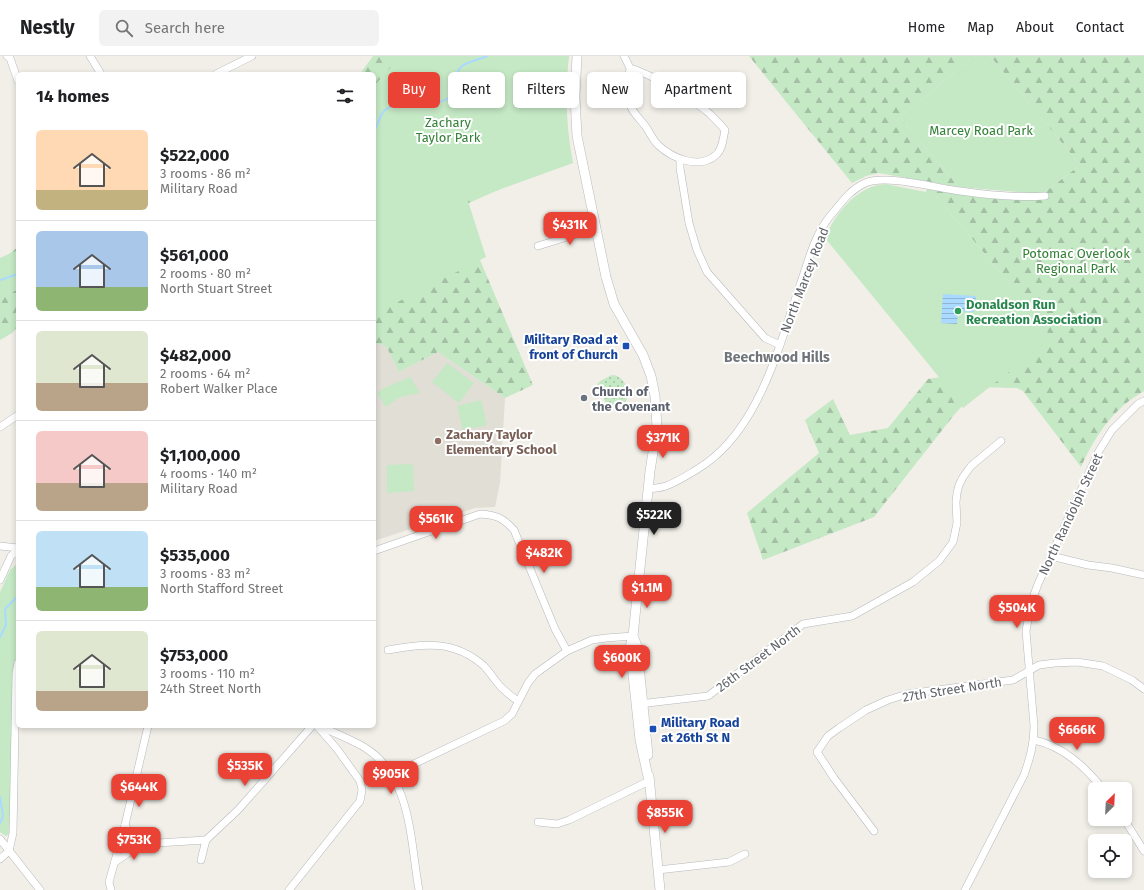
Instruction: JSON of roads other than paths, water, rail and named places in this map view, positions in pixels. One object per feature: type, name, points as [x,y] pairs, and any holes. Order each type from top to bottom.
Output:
[{"type":"main road","points":[[577,56],[575,98],[577,136],[606,277],[614,304],[643,355],[651,376],[655,396],[657,427],[648,489],[633,636],[630,647],[639,705],[640,740],[649,781],[660,890]]},
{"type":"street","points":[[7,56],[10,58],[16,75]]},
{"type":"street","points":[[90,56],[100,72]]},
{"type":"street","points":[[220,72],[252,56]]},
{"type":"street","points":[[624,56],[630,68],[627,94],[630,104],[657,144],[680,160],[695,162],[708,160],[716,155],[722,146],[725,130],[710,114],[681,94],[640,71],[630,68]]},
{"type":"street","points":[[680,160],[689,223],[697,250],[707,272],[765,338],[780,345]]},
{"type":"street","name":"North Marcey Road","points":[[648,489],[665,487],[703,466],[722,450],[735,436],[759,398],[771,371],[808,262],[825,224],[848,194],[866,182],[884,179],[960,191],[1009,196],[1045,196]]},
{"type":"street","points":[[538,246],[596,228]]},
{"type":"street","name":"North Randolph Street","points":[[965,890],[1024,775],[1031,758],[1034,740],[1034,726],[1026,631],[1031,603],[1038,584],[1099,451],[1112,430],[1138,404],[1144,401]]},
{"type":"street","points":[[0,427],[16,416]]},
{"type":"street","name":"26th Street North","points":[[639,705],[708,696],[803,624],[852,616],[913,582],[939,561],[956,536],[957,493],[963,477],[971,466],[1001,441]]},
{"type":"street","points":[[376,550],[480,514],[498,516],[506,521],[514,530],[556,629],[567,651]]},
{"type":"street","points":[[0,546],[16,549]]},
{"type":"street","points":[[0,580],[11,556],[16,551]]},
{"type":"street","points":[[1051,556],[1144,576]]},
{"type":"street","points":[[391,774],[500,724],[512,714],[528,683],[535,674],[567,651],[592,640],[633,636]]},
{"type":"street","points":[[388,650],[421,645],[454,648],[471,656],[485,667],[502,688],[518,701]]},
{"type":"street","name":"27th Street North","points":[[874,831],[834,778],[817,752],[828,736],[853,717],[888,700],[907,694],[1013,680],[1039,665],[1055,663],[1077,662],[1103,666],[1132,680],[1144,690]]},
{"type":"street","points":[[0,859],[9,851],[14,825],[16,674]]},
{"type":"street","points":[[111,890],[109,882],[125,825],[148,728]]},
{"type":"street","points":[[201,860],[206,840],[238,810],[310,728]]},
{"type":"street","points":[[289,890],[360,801],[362,790],[360,781],[338,749],[320,728]]},
{"type":"street","points":[[322,728],[364,748],[377,758],[391,774],[401,795],[408,818],[419,890]]},
{"type":"street","points":[[1034,740],[1052,745],[1064,752],[1090,774],[1097,782]]},
{"type":"street","points":[[538,822],[557,824],[569,820],[649,781]]},
{"type":"street","points":[[125,825],[131,836],[141,844]]},
{"type":"street","points":[[1128,826],[1144,851]]},
{"type":"street","points":[[0,839],[40,890]]},
{"type":"street","points":[[115,862],[141,844],[206,840]]},
{"type":"street","points":[[658,870],[729,862],[745,854]]},
{"type":"water","points":[[943,294],[976,296],[974,312],[958,311],[957,324],[941,323]]},
{"type":"waterway","points":[[376,127],[382,113],[391,106],[407,103],[434,102],[447,99],[453,92],[458,70],[466,64],[487,56]]},
{"type":"waterway","points":[[0,280],[16,275]]},
{"type":"waterway","points":[[0,637],[6,625],[5,609],[16,598]]},
{"type":"waterway","points":[[0,797],[3,816],[0,823]]},
{"type":"place","name":"Donaldson Run Recreation Association","points":[[958,311]]},
{"type":"place","name":"Military Road at front of Church","points":[[626,346]]},
{"type":"place","name":"Church of the Covenant","points":[[584,398]]},
{"type":"place","name":"Zachary Taylor Elementary School","points":[[438,441]]},
{"type":"place","name":"Military Road at 26th St N","points":[[653,729]]},
{"type":"district","name":"Beechwood Hills","points":[[777,357]]},
{"type":"park label","name":"Zachary Taylor Park","points":[[448,130]]},
{"type":"park label","name":"Marcey Road Park","points":[[981,130]]},
{"type":"park label","name":"Potomac Overlook Regional Park","points":[[1076,260]]}]
